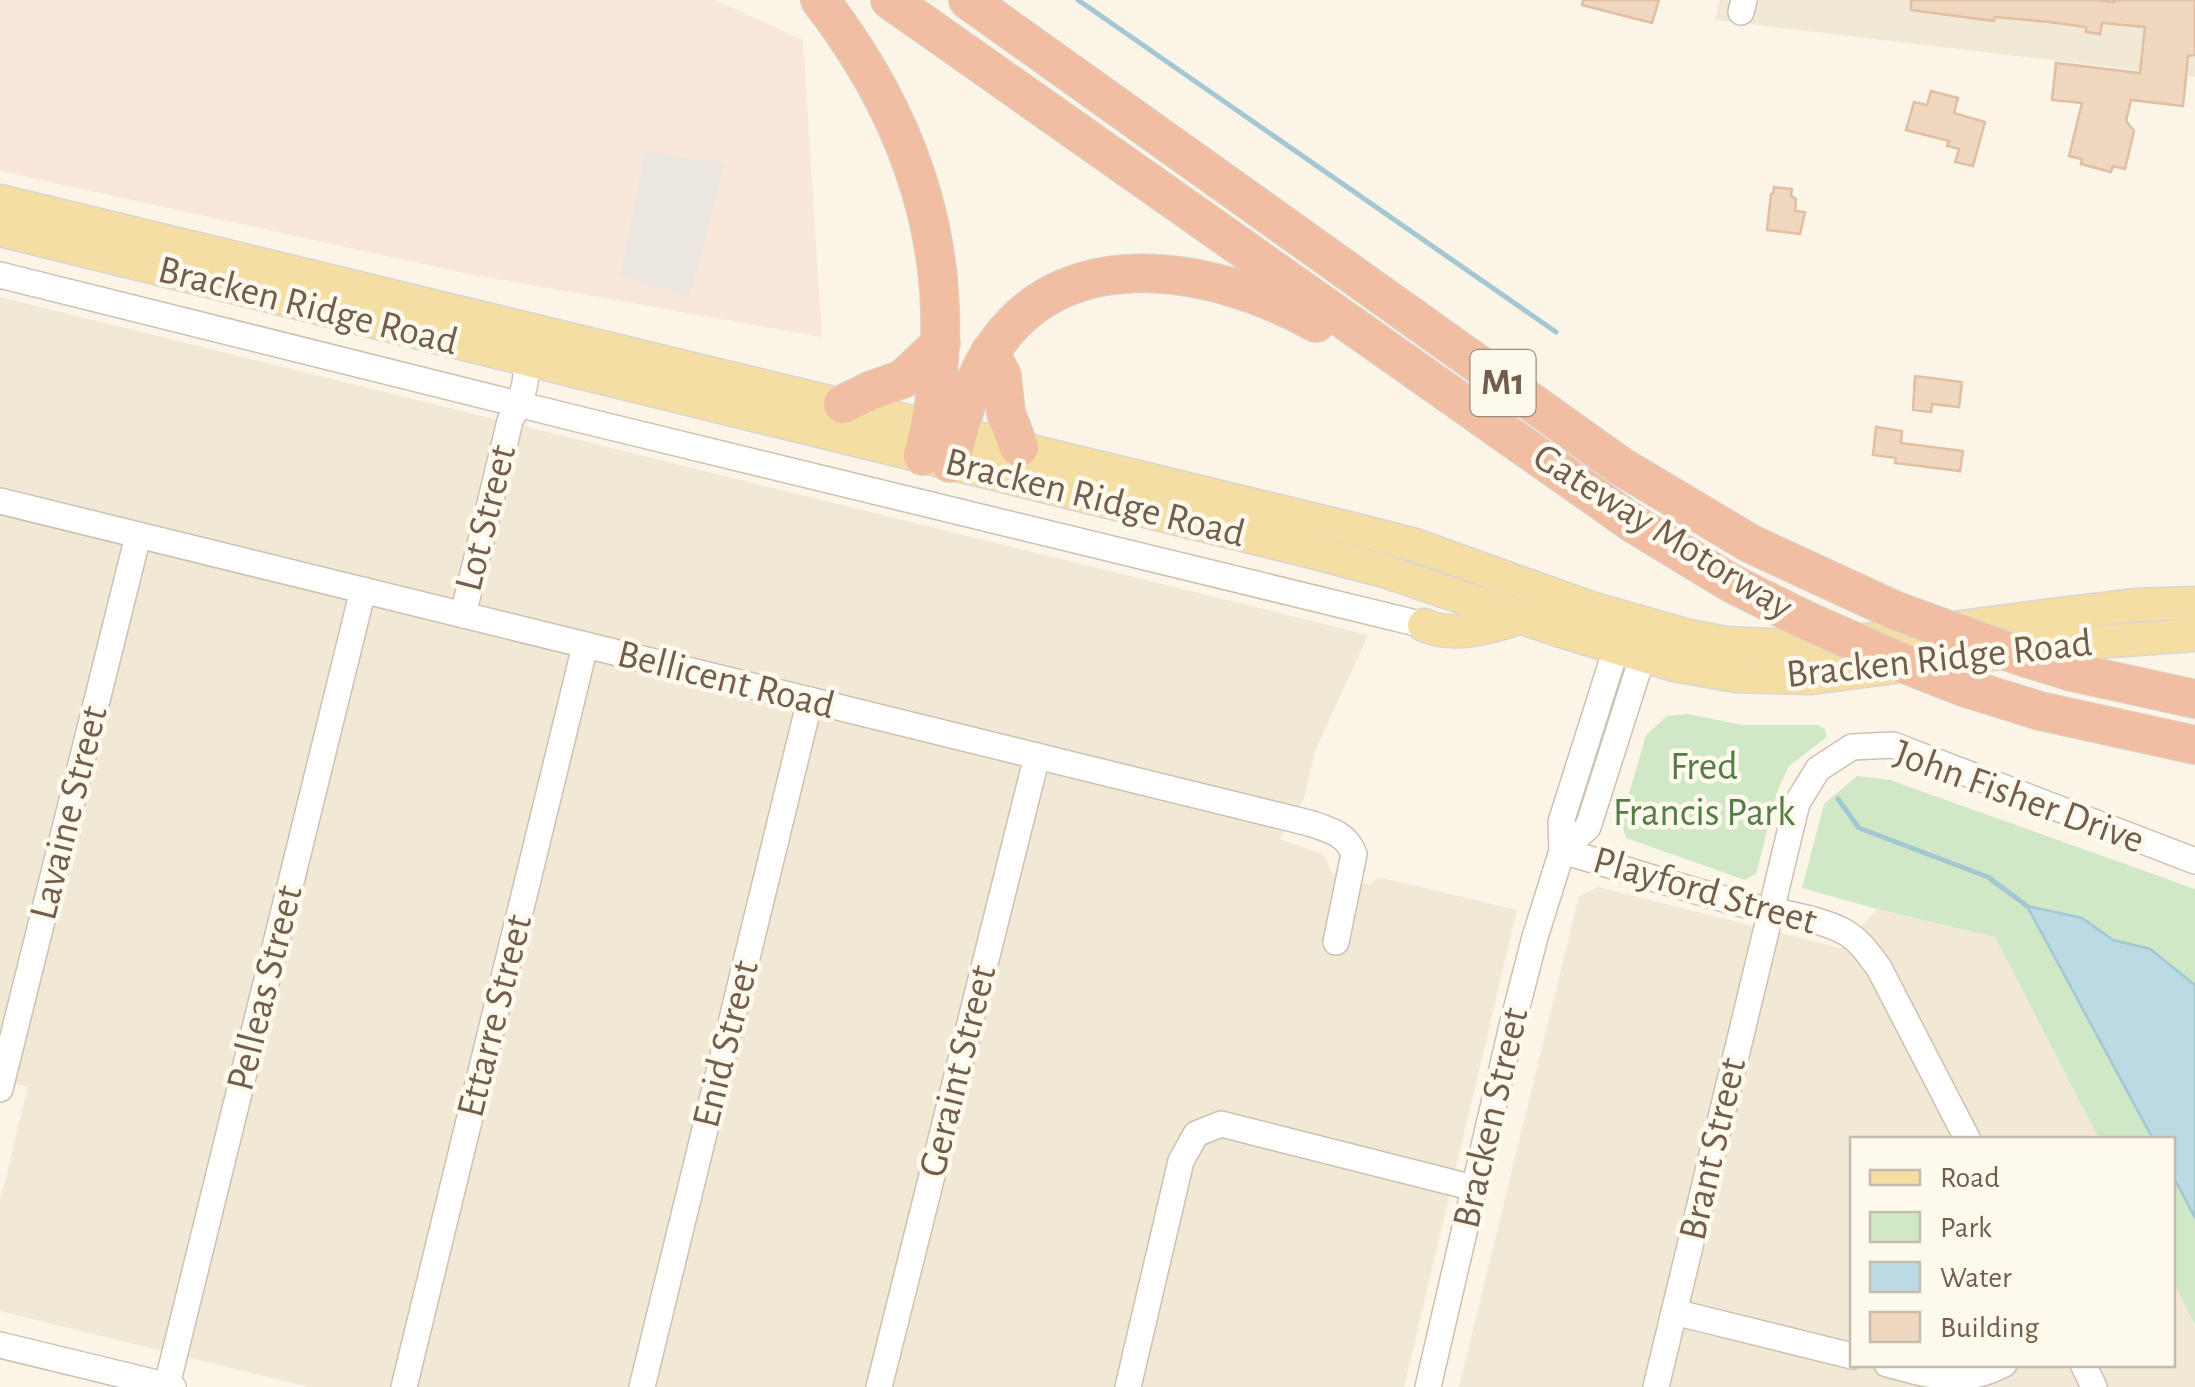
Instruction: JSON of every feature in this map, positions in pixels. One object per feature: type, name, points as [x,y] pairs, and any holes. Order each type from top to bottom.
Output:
[{"type":"highway","points":[[820,0],[854,45],[880,89],[914,168],[932,232],[940,290],[941,444]]},
{"type":"highway","name":"Gateway Motorway","points":[[890,0],[1634,524],[1731,583],[1799,618],[1963,687],[2040,712],[2195,745]]},
{"type":"highway","name":"Gateway Motorway","points":[[968,0],[1622,467],[1751,544],[1894,610],[2020,656],[2195,700]]},
{"type":"highway","points":[[941,444],[967,402],[990,352],[1014,323],[1032,307],[1087,281],[1129,273],[1216,282],[1288,308],[1332,332],[1366,334]]},
{"type":"highway","points":[[844,404],[903,379],[941,343]]},
{"type":"highway","points":[[990,352],[1002,376],[1006,413],[1018,447]]},
{"type":"main road","name":"Bracken Ridge Road","points":[[0,201],[510,345],[844,404],[941,444],[1018,447],[1415,545],[1592,608],[1674,665],[1737,676],[1811,678],[2084,643],[2195,635]]},
{"type":"main road","name":"Bracken Ridge Road","points":[[0,230],[941,444],[1384,570],[1522,617],[1634,637],[1689,636],[1726,643],[1811,647],[2085,610],[2195,603]]},
{"type":"main road","points":[[1424,625],[1449,632],[1496,626],[1522,617]]},
{"type":"street","name":"Bracken Ridge Road","points":[[0,274],[511,408],[1424,625]]},
{"type":"street","name":"Lot Street","points":[[462,616],[511,408],[526,377],[510,345]]},
{"type":"street","name":"Bellicent Road","points":[[0,502],[1337,832],[1349,842],[1354,854],[1336,942]]},
{"type":"street","name":"Lavaine Street","points":[[0,1090],[138,536]]},
{"type":"street","name":"Pelleas Street","points":[[170,1386],[363,590]]},
{"type":"street","name":"Bracken Street","points":[[1428,1387],[1535,937],[1562,851],[1588,827],[1634,637]]},
{"type":"street","name":"Ettarre Street","points":[[404,1387],[585,646]]},
{"type":"street","name":"Enid Street","points":[[642,1387],[810,700]]},
{"type":"street","name":"John Fisher Drive","points":[[1770,911],[1797,803],[1818,768],[1852,747],[1893,745],[2195,861]]},
{"type":"street","name":"Geraint Street","points":[[879,1387],[1038,756]]},
{"type":"street","name":"Playford Street","points":[[1562,851],[1840,930],[1854,938],[1879,968],[1966,1137]]},
{"type":"street","name":"Brant Street","points":[[1656,1387],[1770,911]]},
{"type":"street","points":[[1128,1387],[1181,1161],[1196,1134],[1221,1124],[1474,1188]]},
{"type":"street","points":[[1674,1312],[1850,1356]]},
{"type":"street","points":[[0,1344],[170,1386]]},
{"type":"street","points":[[1900,1367],[1954,1379],[1988,1373],[1999,1367]]},
{"type":"shaded area","points":[[0,0],[715,0],[803,40],[822,337],[464,273],[0,171]]},
{"type":"shaded area","points":[[1720,0],[2195,0],[2195,77],[1715,20]]},
{"type":"shaded area","points":[[645,152],[725,163],[690,296],[620,277]]},
{"type":"shaded area","points":[[0,297],[1368,635],[1315,751],[1304,799],[1279,839],[1323,854],[1330,871],[1369,885],[1378,877],[1517,910],[1404,1387],[309,1387],[0,1311],[0,1201],[28,1087],[0,1080]]},
{"type":"shaded area","points":[[1598,887],[1841,948],[1877,909],[1995,937],[2098,1137],[1850,1137],[1850,1367],[2175,1367],[2175,1285],[2195,1325],[2195,1387],[1459,1387],[1579,896]]},
{"type":"green space","name":"Fred Francis Park","points":[[1688,714],[1742,725],[1817,725],[1825,729],[1827,737],[1789,766],[1778,789],[1756,874],[1745,880],[1626,838],[1621,821],[1646,735],[1667,716]]},
{"type":"green space","points":[[1857,776],[1890,780],[2195,889],[2195,1325],[2175,1285],[2175,1137],[2098,1137],[1995,937],[1802,888],[1824,804]]},
{"type":"water","points":[[2027,906],[2082,918],[2113,940],[2150,949],[2195,985],[2195,1218],[2175,1180],[2175,1137],[2152,1137]]},
{"type":"building","points":[[1583,0],[1659,0],[1652,23],[1582,5]]},
{"type":"building","points":[[1911,0],[2195,0],[2195,55],[2188,56],[2183,106],[2131,100],[2126,121],[2134,131],[2125,169],[2113,166],[2111,172],[2081,164],[2082,159],[2069,156],[2082,103],[2052,100],[2056,63],[2140,73],[2145,27],[2102,23],[2100,34],[2086,32],[2086,27],[2049,22],[1995,17],[1994,21],[1911,10]]},
{"type":"building","points":[[1931,91],[1958,98],[1954,113],[1985,122],[1973,166],[1955,162],[1959,149],[1947,146],[1949,141],[1906,130],[1914,102],[1927,105]]},
{"type":"building","points":[[1774,187],[1792,189],[1795,211],[1805,212],[1800,234],[1767,230]]},
{"type":"building","points":[[1915,376],[1962,382],[1959,407],[1932,404],[1931,412],[1913,410]]},
{"type":"building","points":[[1876,427],[1902,431],[1901,443],[1963,451],[1960,471],[1895,463],[1896,458],[1873,455]]},
{"type":"waterway","points":[[1078,0],[1556,332]]},
{"type":"waterway","points":[[1838,799],[1859,828],[1988,877],[2027,906]]}]
